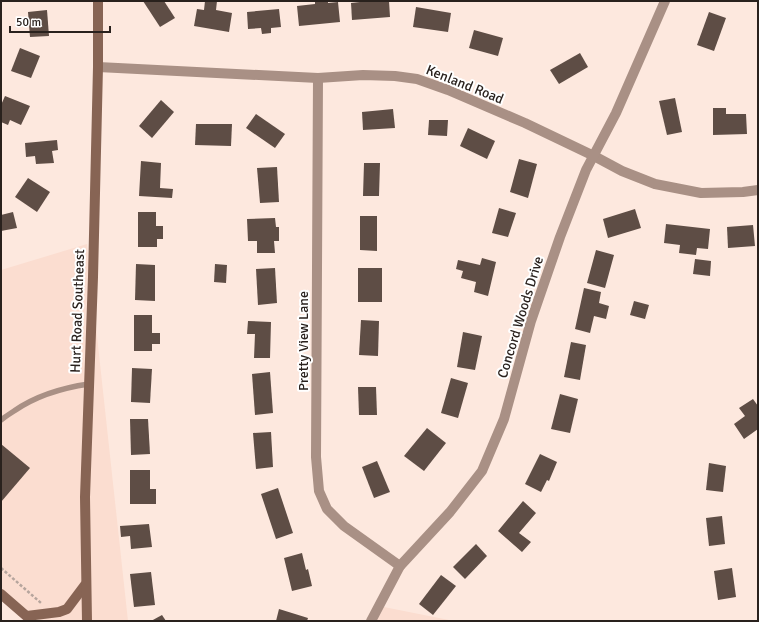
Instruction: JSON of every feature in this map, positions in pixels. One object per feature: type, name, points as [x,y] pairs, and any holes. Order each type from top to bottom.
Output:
[{"type":"street","name":"Hurt Road Southeast","points":[[87,621],[84,497],[89,384],[98,66],[98,1]]},
{"type":"street","name":"Concord Woods Drive","points":[[371,621],[400,566],[450,512],[482,471],[504,419],[531,321],[586,170],[616,112],[665,1]]},
{"type":"street","name":"Kenland Road","points":[[98,66],[318,78],[363,75],[395,76],[417,79],[448,90],[524,123],[622,171],[655,184],[701,193],[743,192],[758,190]]},
{"type":"street","name":"Pretty View Lane","points":[[318,78],[316,457],[319,491],[327,509],[344,526],[400,566]]},
{"type":"street","points":[[1,594],[30,619],[67,609],[85,585]]},
{"type":"lane","points":[[1,420],[22,405],[44,394],[60,389],[89,384]]},
{"type":"path","points":[[1,568],[40,602],[57,606],[59,612]]},
{"type":"shaded area","points":[[87,244],[128,621],[41,621],[1,589],[1,270]]},
{"type":"shaded area","points":[[379,606],[454,621],[370,621]]},
{"type":"building","points":[[143,1],[164,1],[175,18],[160,27]]},
{"type":"building","points":[[205,1],[217,1],[216,10],[232,13],[229,32],[194,26],[197,9],[204,10]]},
{"type":"building","points":[[315,1],[328,1],[328,3],[338,2],[340,22],[299,26],[297,6],[315,4]]},
{"type":"building","points":[[389,1],[390,17],[352,20],[351,3]]},
{"type":"building","points":[[416,7],[451,13],[448,32],[413,27]]},
{"type":"building","points":[[279,9],[281,27],[271,28],[271,33],[262,34],[261,28],[248,29],[247,12]]},
{"type":"building","points":[[47,10],[49,36],[30,37],[28,12]]},
{"type":"building","points":[[709,12],[726,18],[714,51],[697,45]]},
{"type":"building","points":[[474,30],[503,38],[498,56],[469,48]]},
{"type":"building","points":[[20,48],[40,56],[31,78],[11,71]]},
{"type":"building","points":[[580,53],[588,67],[559,84],[550,70]]},
{"type":"building","points":[[5,96],[30,106],[21,125],[10,120],[8,125],[1,122],[1,105]]},
{"type":"building","points":[[675,98],[682,132],[667,135],[659,101]]},
{"type":"building","points":[[161,100],[174,112],[152,138],[139,126]]},
{"type":"building","points":[[713,108],[726,108],[726,114],[746,114],[747,134],[713,135]]},
{"type":"building","points":[[393,109],[395,128],[363,130],[362,112]]},
{"type":"building","points":[[256,114],[285,134],[275,148],[246,128]]},
{"type":"building","points":[[429,120],[448,120],[447,136],[428,135]]},
{"type":"building","points":[[196,124],[232,124],[231,146],[195,145]]},
{"type":"building","points":[[468,128],[495,141],[487,159],[460,146]]},
{"type":"building","points":[[57,140],[58,150],[52,151],[54,163],[36,164],[35,156],[26,157],[25,143]]},
{"type":"building","points":[[519,159],[537,164],[528,198],[510,192]]},
{"type":"building","points":[[141,161],[161,163],[160,188],[173,189],[172,198],[139,196]]},
{"type":"building","points":[[364,163],[380,163],[379,196],[363,196]]},
{"type":"building","points":[[277,167],[279,202],[260,203],[257,168]]},
{"type":"building","points":[[28,178],[50,192],[37,212],[15,197]]},
{"type":"building","points":[[499,208],[516,213],[508,237],[492,233]]},
{"type":"building","points":[[635,209],[641,228],[608,238],[603,219]]},
{"type":"building","points":[[13,212],[17,228],[1,231],[1,215]]},
{"type":"building","points":[[138,212],[156,212],[156,226],[163,226],[163,239],[157,239],[157,247],[138,247]]},
{"type":"building","points":[[360,216],[377,216],[377,251],[360,250]]},
{"type":"building","points":[[275,218],[276,227],[279,227],[279,241],[274,241],[275,253],[257,253],[257,241],[248,241],[247,219]]},
{"type":"building","points":[[666,224],[710,229],[708,249],[697,248],[696,255],[679,253],[680,245],[664,243]]},
{"type":"building","points":[[753,225],[755,246],[728,248],[727,227]]},
{"type":"building","points":[[596,250],[614,255],[605,288],[587,283]]},
{"type":"building","points":[[482,258],[496,262],[488,296],[474,292],[476,282],[461,278],[463,271],[456,269],[458,260],[480,265]]},
{"type":"building","points":[[695,259],[711,261],[710,276],[693,274]]},
{"type":"building","points":[[136,264],[155,265],[155,301],[135,300]]},
{"type":"building","points":[[215,264],[227,265],[226,283],[214,282]]},
{"type":"building","points":[[275,268],[277,303],[258,305],[256,269]]},
{"type":"building","points":[[358,268],[382,268],[382,302],[358,302]]},
{"type":"building","points":[[584,288],[601,292],[599,303],[609,306],[606,319],[594,316],[590,333],[575,329]]},
{"type":"building","points":[[634,301],[649,305],[645,319],[630,315]]},
{"type":"building","points":[[134,315],[152,315],[152,333],[160,333],[160,344],[152,344],[152,351],[134,351]]},
{"type":"building","points":[[361,320],[379,321],[378,356],[359,355]]},
{"type":"building","points":[[248,321],[271,322],[270,358],[254,358],[255,334],[247,334]]},
{"type":"building","points":[[463,332],[482,336],[475,370],[457,367]]},
{"type":"building","points":[[571,342],[586,345],[580,380],[564,377]]},
{"type":"building","points":[[132,368],[152,369],[150,403],[131,402]]},
{"type":"building","points":[[270,372],[273,413],[255,415],[252,374]]},
{"type":"building","points":[[451,378],[468,383],[458,418],[441,413]]},
{"type":"building","points":[[358,387],[376,387],[377,415],[359,415]]},
{"type":"building","points":[[560,394],[578,399],[570,433],[551,429]]},
{"type":"building","points":[[753,399],[758,406],[758,429],[744,439],[734,424],[745,416],[739,408]]},
{"type":"building","points":[[130,419],[148,419],[150,454],[131,455]]},
{"type":"building","points":[[427,428],[446,443],[424,471],[404,456]]},
{"type":"building","points":[[271,432],[273,467],[256,469],[253,433]]},
{"type":"building","points":[[1,444],[30,468],[1,502]]},
{"type":"building","points":[[540,454],[557,462],[549,481],[547,480],[541,492],[525,484]]},
{"type":"building","points":[[377,461],[390,492],[374,498],[362,467]]},
{"type":"building","points":[[709,463],[726,466],[723,492],[706,490]]},
{"type":"building","points":[[130,470],[150,470],[150,489],[156,489],[156,504],[130,504]]},
{"type":"building","points":[[278,488],[293,533],[276,539],[261,494]]},
{"type":"building","points":[[523,501],[536,513],[519,533],[531,542],[522,552],[498,531]]},
{"type":"building","points":[[722,516],[725,544],[709,546],[706,518]]},
{"type":"building","points":[[149,524],[152,547],[131,549],[130,536],[121,537],[120,526]]},
{"type":"building","points":[[476,544],[487,556],[465,579],[453,567]]},
{"type":"building","points":[[302,553],[312,586],[292,591],[284,558]]},
{"type":"building","points":[[732,568],[736,597],[718,600],[714,571]]},
{"type":"building","points":[[151,572],[155,605],[134,607],[130,574]]},
{"type":"building","points":[[441,575],[456,586],[433,615],[419,604]]},
{"type":"building","points":[[279,609],[308,618],[307,621],[276,621]]},
{"type":"building","points":[[162,615],[166,621],[151,621]]}]
